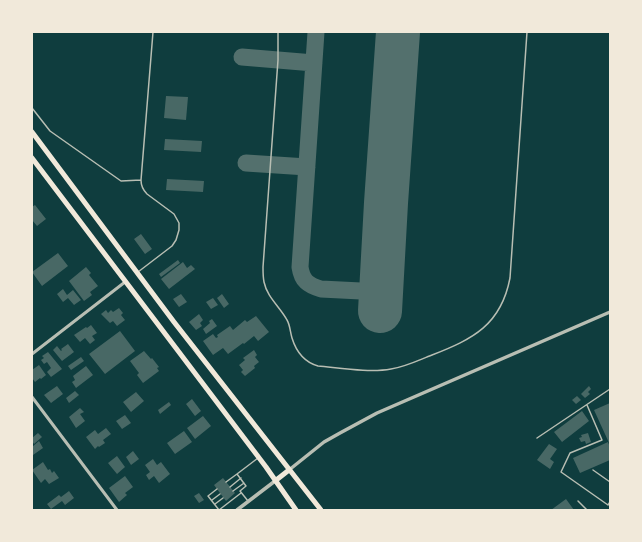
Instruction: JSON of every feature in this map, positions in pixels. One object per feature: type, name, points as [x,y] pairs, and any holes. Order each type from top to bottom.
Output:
[{"type":"highway","points":[[32,132],[179,328],[320,510]]},
{"type":"highway","points":[[32,158],[259,458],[296,510]]},
{"type":"highway","points":[[275,481],[289,470]]},
{"type":"street","points":[[32,354],[125,282]]},
{"type":"street","points":[[289,470],[324,442],[377,414],[610,312]]},
{"type":"street","points":[[32,397],[117,510]]},
{"type":"street","points":[[237,510],[275,481]]},
{"type":"lane","points":[[137,272],[172,246],[176,240],[179,230],[179,223],[174,214],[147,194],[141,186],[153,32]]},
{"type":"lane","points":[[278,32],[278,60],[263,267],[264,284],[287,320],[296,348],[304,359],[313,365],[318,366],[380,370],[391,370],[402,367],[469,339],[488,323],[505,298],[510,278],[527,32]]},
{"type":"lane","points":[[32,108],[50,131],[121,181],[141,180]]},
{"type":"lane","points":[[537,438],[610,389]]},
{"type":"lane","points":[[587,404],[602,440],[570,453],[561,472],[610,507]]},
{"type":"lane","points":[[226,482],[259,458]]},
{"type":"lane","points":[[593,470],[610,482]]},
{"type":"lane","points":[[237,474],[246,486],[240,491],[248,501]]},
{"type":"lane","points":[[230,487],[241,478]]},
{"type":"lane","points":[[233,491],[244,483]]},
{"type":"lane","points":[[217,489],[208,496],[219,510],[242,493]]},
{"type":"lane","points":[[212,500],[220,494]]},
{"type":"lane","points":[[215,504],[224,498]]},
{"type":"lane","points":[[578,501],[587,510]]},
{"type":"building","points":[[166,96],[188,97],[186,120],[164,118]]},
{"type":"building","points":[[165,139],[202,141],[201,152],[164,150]]},
{"type":"building","points":[[167,179],[204,181],[203,192],[166,190]]},
{"type":"building","points":[[35,205],[46,219],[37,226],[32,220],[32,207]]},
{"type":"building","points":[[141,234],[152,249],[145,254],[134,239]]},
{"type":"building","points":[[58,253],[68,266],[42,286],[32,272]]},
{"type":"building","points":[[178,260],[180,263],[161,277],[159,274]]},
{"type":"building","points":[[183,262],[187,268],[191,265],[195,269],[169,289],[161,279]]},
{"type":"building","points":[[86,267],[91,273],[89,275],[98,286],[90,292],[92,295],[84,301],[69,281]]},
{"type":"building","points":[[63,289],[67,295],[73,290],[81,300],[74,305],[68,298],[63,302],[57,294]]},
{"type":"building","points":[[181,294],[187,302],[179,307],[173,299]]},
{"type":"building","points":[[222,294],[229,304],[224,308],[217,298]]},
{"type":"building","points":[[213,298],[218,305],[211,309],[206,302]]},
{"type":"building","points":[[119,308],[123,313],[121,315],[125,320],[117,326],[113,321],[110,323],[101,314],[106,310],[108,313],[111,310],[113,312]]},
{"type":"building","points":[[199,314],[203,320],[200,323],[202,326],[196,330],[189,322]]},
{"type":"building","points":[[256,316],[269,332],[258,341],[254,336],[228,354],[223,348],[213,355],[203,341],[213,334],[216,338],[218,337],[217,335],[230,326],[233,330],[245,320],[247,322]]},
{"type":"building","points":[[212,319],[217,326],[206,334],[203,329]]},
{"type":"building","points":[[91,325],[97,333],[92,336],[95,340],[90,344],[85,338],[80,342],[74,335]]},
{"type":"building","points":[[120,331],[135,351],[105,374],[89,354]]},
{"type":"building","points":[[68,344],[74,352],[62,361],[53,350],[57,346],[61,351],[61,349]]},
{"type":"building","points":[[254,350],[257,355],[255,357],[259,362],[254,366],[255,368],[245,376],[241,372],[243,370],[239,365],[245,360],[243,358]]},
{"type":"building","points":[[144,351],[159,367],[157,368],[159,371],[143,383],[137,375],[139,373],[130,361]]},
{"type":"building","points":[[48,352],[62,369],[51,377],[47,372],[51,368],[47,362],[44,364],[41,360],[44,358],[42,356]]},
{"type":"building","points":[[81,357],[84,361],[71,370],[68,366]]},
{"type":"building","points":[[39,365],[46,375],[35,382],[32,378],[32,370]]},
{"type":"building","points":[[86,366],[93,375],[76,388],[72,382],[75,380],[73,376]]},
{"type":"building","points":[[57,386],[63,394],[51,403],[44,395]]},
{"type":"building","points":[[589,386],[591,389],[588,392],[590,394],[585,398],[581,394]]},
{"type":"building","points":[[75,391],[79,395],[69,403],[66,398]]},
{"type":"building","points":[[136,392],[144,401],[131,412],[123,402]]},
{"type":"building","points":[[577,396],[581,400],[576,404],[572,400]]},
{"type":"building","points":[[192,399],[201,411],[195,416],[186,404]]},
{"type":"building","points":[[169,402],[171,405],[160,414],[158,410]]},
{"type":"building","points":[[610,403],[610,445],[594,410]]},
{"type":"building","points":[[80,408],[84,412],[80,414],[85,421],[76,428],[69,417]]},
{"type":"building","points":[[582,411],[589,421],[562,442],[554,432]]},
{"type":"building","points":[[125,415],[131,423],[122,429],[116,421]]},
{"type":"building","points":[[203,416],[211,426],[195,439],[187,428]]},
{"type":"building","points":[[106,428],[111,434],[103,440],[105,443],[95,449],[86,437],[95,430],[98,434]]},
{"type":"building","points":[[184,431],[192,442],[175,454],[167,443]]},
{"type":"building","points":[[38,433],[42,437],[34,444],[32,438]]},
{"type":"building","points":[[588,433],[591,442],[586,444],[585,441],[581,442],[579,438],[582,437],[581,435]]},
{"type":"building","points":[[39,441],[43,448],[33,455],[32,447]]},
{"type":"building","points":[[608,442],[610,447],[610,460],[580,473],[573,458]]},
{"type":"building","points":[[549,444],[557,449],[550,459],[554,462],[550,469],[537,460]]},
{"type":"building","points":[[133,451],[139,459],[131,465],[126,457]]},
{"type":"building","points":[[117,456],[125,467],[117,474],[108,463]]},
{"type":"building","points":[[153,459],[157,465],[161,462],[170,474],[159,483],[154,476],[149,480],[146,475],[150,472],[145,465]]},
{"type":"building","points":[[43,462],[48,470],[50,469],[52,473],[54,471],[59,478],[49,484],[45,479],[41,483],[32,470]]},
{"type":"building","points":[[125,476],[133,487],[125,493],[127,495],[119,502],[109,488]]},
{"type":"building","points":[[223,478],[235,493],[226,501],[214,485]]},
{"type":"building","points":[[69,491],[74,498],[65,505],[62,501],[51,509],[47,504],[59,495],[61,497]]},
{"type":"building","points":[[199,493],[204,500],[199,503],[194,496]]},
{"type":"building","points":[[566,499],[574,510],[551,510]]},
{"type":"taxiway","points":[[316,32],[300,267],[301,272],[306,282],[321,289],[381,292]]},
{"type":"taxiway","points":[[242,57],[314,63]]},
{"type":"taxiway","points":[[246,163],[307,167]]},
{"type":"runway","points":[[380,311],[398,32]]}]
